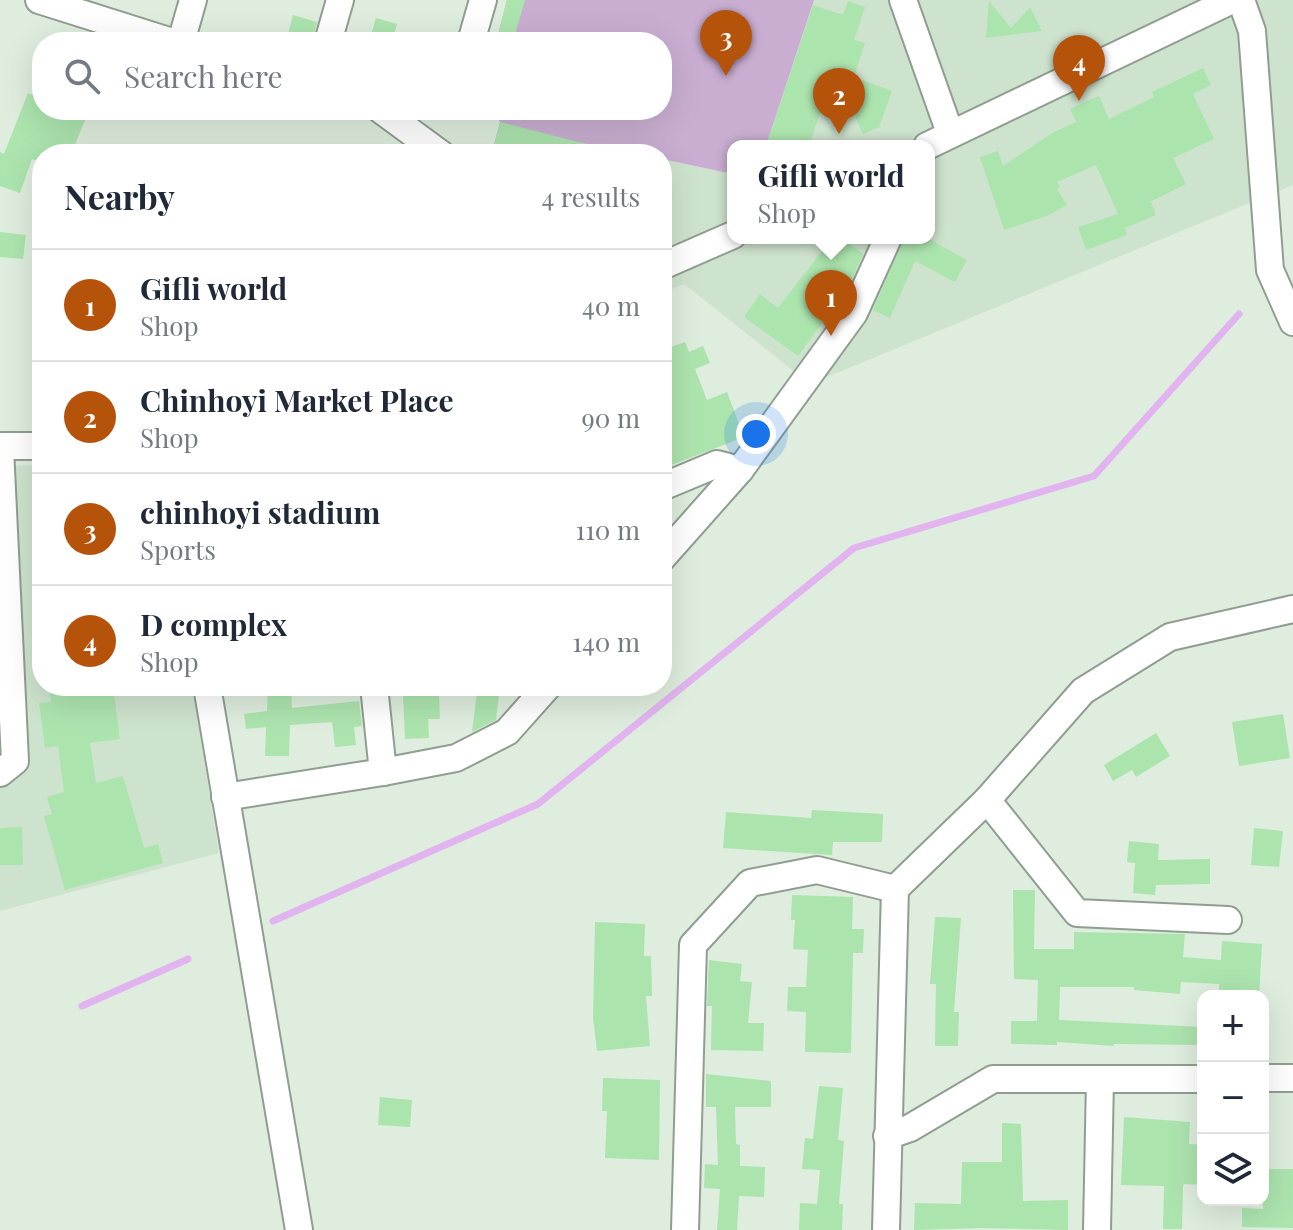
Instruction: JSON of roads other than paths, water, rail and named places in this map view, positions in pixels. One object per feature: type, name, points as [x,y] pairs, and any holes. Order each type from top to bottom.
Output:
[{"type":"street","points":[[39,0],[140,32]]},
{"type":"street","points":[[184,32],[193,0]]},
{"type":"street","points":[[331,32],[340,0]]},
{"type":"street","points":[[474,32],[483,0]]},
{"type":"street","points":[[903,0],[950,133]]},
{"type":"street","points":[[935,141],[1232,0]]},
{"type":"street","points":[[1241,0],[1252,31],[1270,270],[1293,322]]},
{"type":"street","points":[[395,120],[427,144]]},
{"type":"street","points":[[672,262],[727,238]]},
{"type":"street","points":[[672,547],[740,470],[854,313],[885,244]]},
{"type":"street","points":[[0,773],[15,761],[3,565],[0,447],[32,446]]},
{"type":"street","points":[[672,483],[717,464],[740,470]]},
{"type":"street","points":[[886,1230],[895,889],[987,800],[1083,691],[1170,637],[1293,609]]},
{"type":"street","points":[[209,696],[299,1230]]},
{"type":"street","points":[[375,696],[383,772]]},
{"type":"street","points":[[225,797],[456,758],[507,732],[539,696]]},
{"type":"street","points":[[987,800],[1077,913],[1228,920]]},
{"type":"street","points":[[685,1230],[693,945],[750,883],[817,870],[895,889]]},
{"type":"street","points":[[1269,1078],[1293,1078]]},
{"type":"street","points":[[887,1136],[910,1128],[993,1079],[1197,1079]]},
{"type":"street","points":[[1097,1230],[1100,1079]]},
{"type":"waterway","points":[[672,695],[854,548],[1094,476],[1239,314]]},
{"type":"waterway","points":[[273,921],[538,804],[671,696]]},
{"type":"waterway","points":[[82,1006],[188,959]]},
{"type":"place","name":"chinhoyi stadium","points":[[726,76]]},
{"type":"place","name":"D complex","points":[[1079,101]]},
{"type":"place","name":"Chinhoyi Market Place","points":[[839,134]]},
{"type":"place","name":"Gifli world","points":[[831,336]]}]
